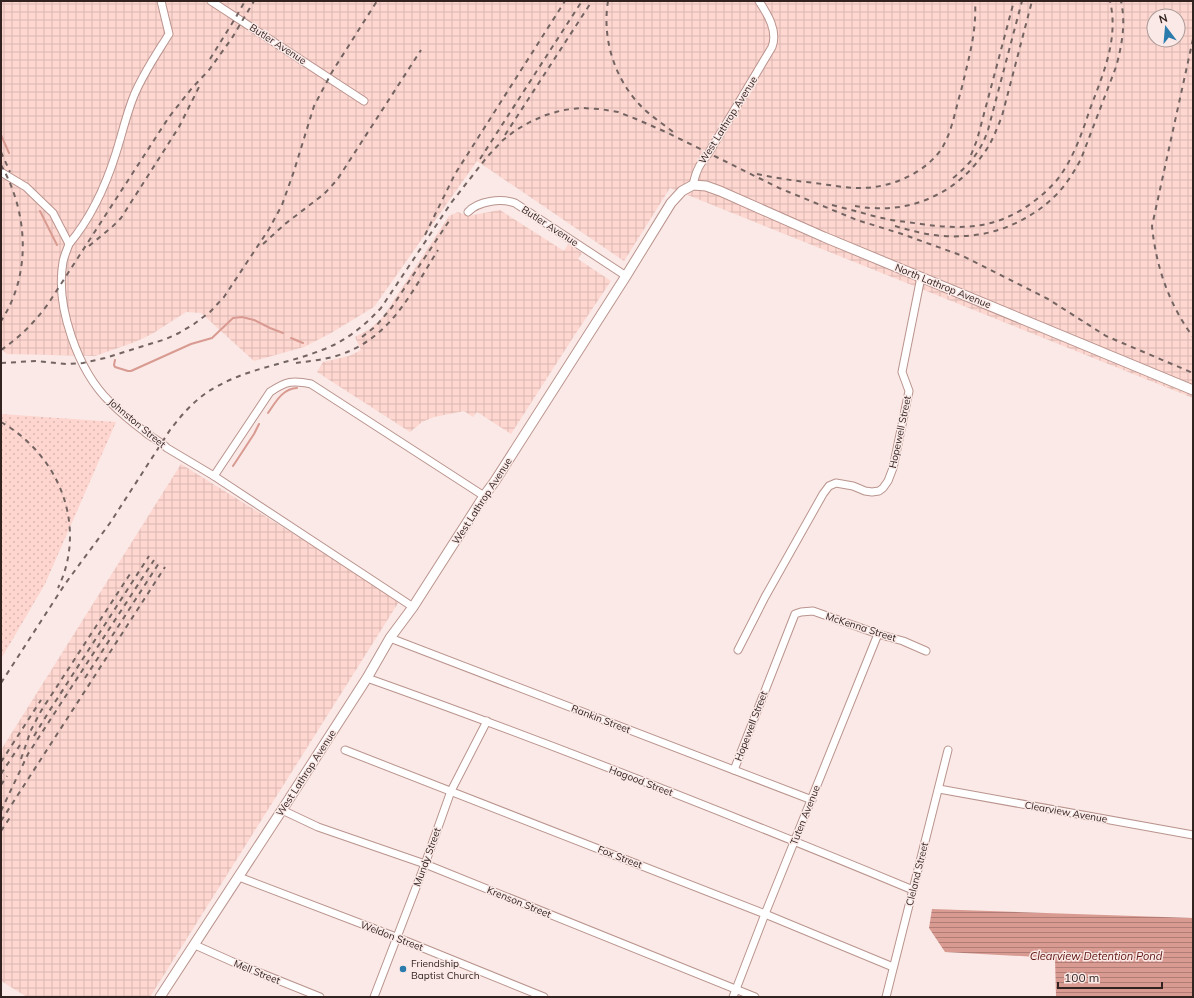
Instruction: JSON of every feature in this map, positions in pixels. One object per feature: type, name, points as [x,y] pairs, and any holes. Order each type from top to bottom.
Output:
[{"type":"street","name":"Johnston Street","points":[[161,1],[169,34],[142,78],[128,112],[116,154],[95,205],[69,244],[63,261],[63,298],[66,317],[75,346],[97,387],[109,402],[146,433],[413,607]]},
{"type":"street","name":"Butler Avenue","points":[[211,1],[364,101]]},
{"type":"street","name":"West Lathrop Avenue","points":[[160,997],[367,678],[390,638],[413,607],[495,480],[671,203],[682,191],[693,185],[695,174],[699,165],[708,154],[775,40],[775,33],[759,1]]},
{"type":"street","points":[[1,172],[26,187],[54,213],[69,244]]},
{"type":"street","name":"North Lathrop Avenue","points":[[693,185],[706,186],[720,191],[824,237],[1193,390]]},
{"type":"street","name":"Butler Avenue","points":[[468,212],[477,205],[501,200],[515,203],[626,276]]},
{"type":"street","name":"Hopewell Street","points":[[738,650],[765,597],[823,494],[829,486],[836,483],[844,484],[872,492],[879,491],[888,481],[893,468],[909,391],[902,372],[921,277]]},
{"type":"street","points":[[214,476],[270,392],[289,382],[299,381],[311,384],[484,496]]},
{"type":"street","name":"McKenna Street","points":[[795,614],[813,611],[878,634],[903,641],[926,651]]},
{"type":"street","name":"Hopewell Street","points":[[734,770],[795,614]]},
{"type":"street","name":"Tuten Avenue","points":[[733,997],[878,634]]},
{"type":"street","name":"Rankin Street","points":[[390,638],[812,800]]},
{"type":"street","name":"Hagood Street","points":[[367,678],[487,721],[795,841],[913,890]]},
{"type":"street","name":"Mundy Street","points":[[374,997],[425,864],[451,791],[487,721]]},
{"type":"street","name":"Fox Street","points":[[345,750],[765,914],[893,967]]},
{"type":"street","name":"Cleland Street","points":[[886,997],[948,750]]},
{"type":"street","name":"Clearview Avenue","points":[[938,789],[1193,835]]},
{"type":"street","name":"Krenson Street","points":[[282,810],[318,827],[425,864],[755,997]]},
{"type":"street","name":"Weldon Street","points":[[239,877],[396,937],[544,997]]},
{"type":"street","name":"Mell Street","points":[[194,945],[320,997]]},
{"type":"shaded area","points":[[1,1],[1193,1],[1193,398],[670,188],[624,261],[477,161],[374,307],[331,333],[304,347],[254,361],[201,313],[186,312],[152,334],[135,342],[95,356],[7,354],[1,349]]},
{"type":"shaded area","points":[[500,210],[564,251],[568,244],[582,253],[578,259],[611,281],[511,434],[477,412],[473,417],[464,411],[434,417],[422,422],[410,432],[317,372],[323,362],[349,356],[361,350],[355,337],[370,329],[383,317],[449,216],[458,212],[468,216]]},
{"type":"shaded area","points":[[1,414],[116,422],[45,584],[1,659]]},
{"type":"shaded area","points":[[181,464],[400,600],[150,997],[27,997],[1,981],[1,750]]},
{"type":"water","name":"Clearview Detention Pond","points":[[932,909],[1193,918],[1193,997],[1056,997],[1055,958],[945,952],[929,928]]},
{"type":"waterway","points":[[1,135],[9,153]]},
{"type":"waterway","points":[[40,211],[57,245]]},
{"type":"waterway","points":[[115,360],[115,367],[131,371],[191,344],[212,338],[233,318],[242,317],[254,320],[283,333]]},
{"type":"waterway","points":[[291,338],[303,343]]},
{"type":"waterway","points":[[268,413],[284,393],[288,390],[297,388]]},
{"type":"waterway","points":[[233,466],[259,424]]},
{"type":"railway","points":[[210,59],[245,1]]},
{"type":"railway","points":[[1,350],[26,329],[48,304],[169,117],[192,88],[209,70],[232,38],[254,1]]},
{"type":"railway","points":[[1,363],[36,361],[67,364],[83,363],[105,358],[166,339],[194,324],[210,312],[224,297],[269,229],[282,205],[314,106],[332,72],[377,1]]},
{"type":"railway","points":[[425,235],[455,174],[565,1]]},
{"type":"railway","points":[[480,159],[582,1]]},
{"type":"railway","points":[[505,135],[592,1]]},
{"type":"railway","points":[[608,1],[607,29],[609,43],[612,56],[623,82],[639,104],[673,132]]},
{"type":"railway","points":[[757,174],[843,187],[860,188],[882,186],[893,183],[924,167],[940,151],[948,137],[953,122],[971,46],[975,24],[975,1]]},
{"type":"railway","points":[[971,155],[977,140],[1014,1]]},
{"type":"railway","points":[[953,178],[965,168],[974,157],[985,138],[1022,1]]},
{"type":"railway","points":[[855,206],[889,208],[920,202],[947,189],[960,180],[971,169],[988,148],[1002,116],[1032,1]]},
{"type":"railway","points":[[832,205],[892,220],[936,226],[965,227],[1006,218],[1033,202],[1050,188],[1061,175],[1082,133],[1100,83],[1111,43],[1112,15],[1110,1]]},
{"type":"railway","points":[[895,226],[938,236],[976,235],[989,233],[1013,224],[1036,212],[1055,196],[1070,178],[1081,159],[1116,67],[1123,34],[1121,1]]},
{"type":"railway","points":[[1193,39],[1152,226],[1160,270],[1165,284],[1177,312],[1193,337]]},
{"type":"railway","points":[[263,244],[285,224],[324,194],[337,180],[421,50]]},
{"type":"railway","points":[[89,246],[121,218],[179,127],[201,83]]},
{"type":"railway","points":[[1,683],[65,584],[110,523],[170,430],[191,406],[209,391],[229,381],[242,375],[322,350],[347,338],[361,327],[381,308],[451,203],[487,157],[503,140],[516,130],[546,115],[563,110],[582,108],[600,109],[618,112],[636,119],[668,133],[779,188],[857,220],[902,234],[963,256],[1048,299],[1106,336],[1193,373]]},
{"type":"railway","points":[[1,152],[10,172]]},
{"type":"railway","points":[[1,165],[10,183],[17,203],[23,243],[22,263],[18,283],[11,303],[1,321]]},
{"type":"railway","points":[[362,337],[376,326],[392,307],[449,221]]},
{"type":"railway","points":[[296,363],[336,356],[355,349],[371,339],[385,327],[397,313],[438,250]]},
{"type":"railway","points":[[1,422],[21,436],[39,453],[52,473],[62,494],[68,517],[70,541],[67,564],[58,588]]},
{"type":"railway","points":[[34,736],[149,556]]},
{"type":"railway","points":[[1,811],[28,754],[154,560]]},
{"type":"railway","points":[[85,678],[159,563]]},
{"type":"railway","points":[[1,821],[165,567]]},
{"type":"railway","points":[[21,759],[31,730],[41,711],[130,574]]},
{"type":"railway","points":[[1,762],[41,700]]},
{"type":"railway","points":[[1,774],[20,745]]},
{"type":"railway","points":[[1,785],[7,776]]},
{"type":"railway","points":[[1,831],[11,816]]},
{"type":"place","name":"Friendship Baptist Church","points":[[403,969]]}]
